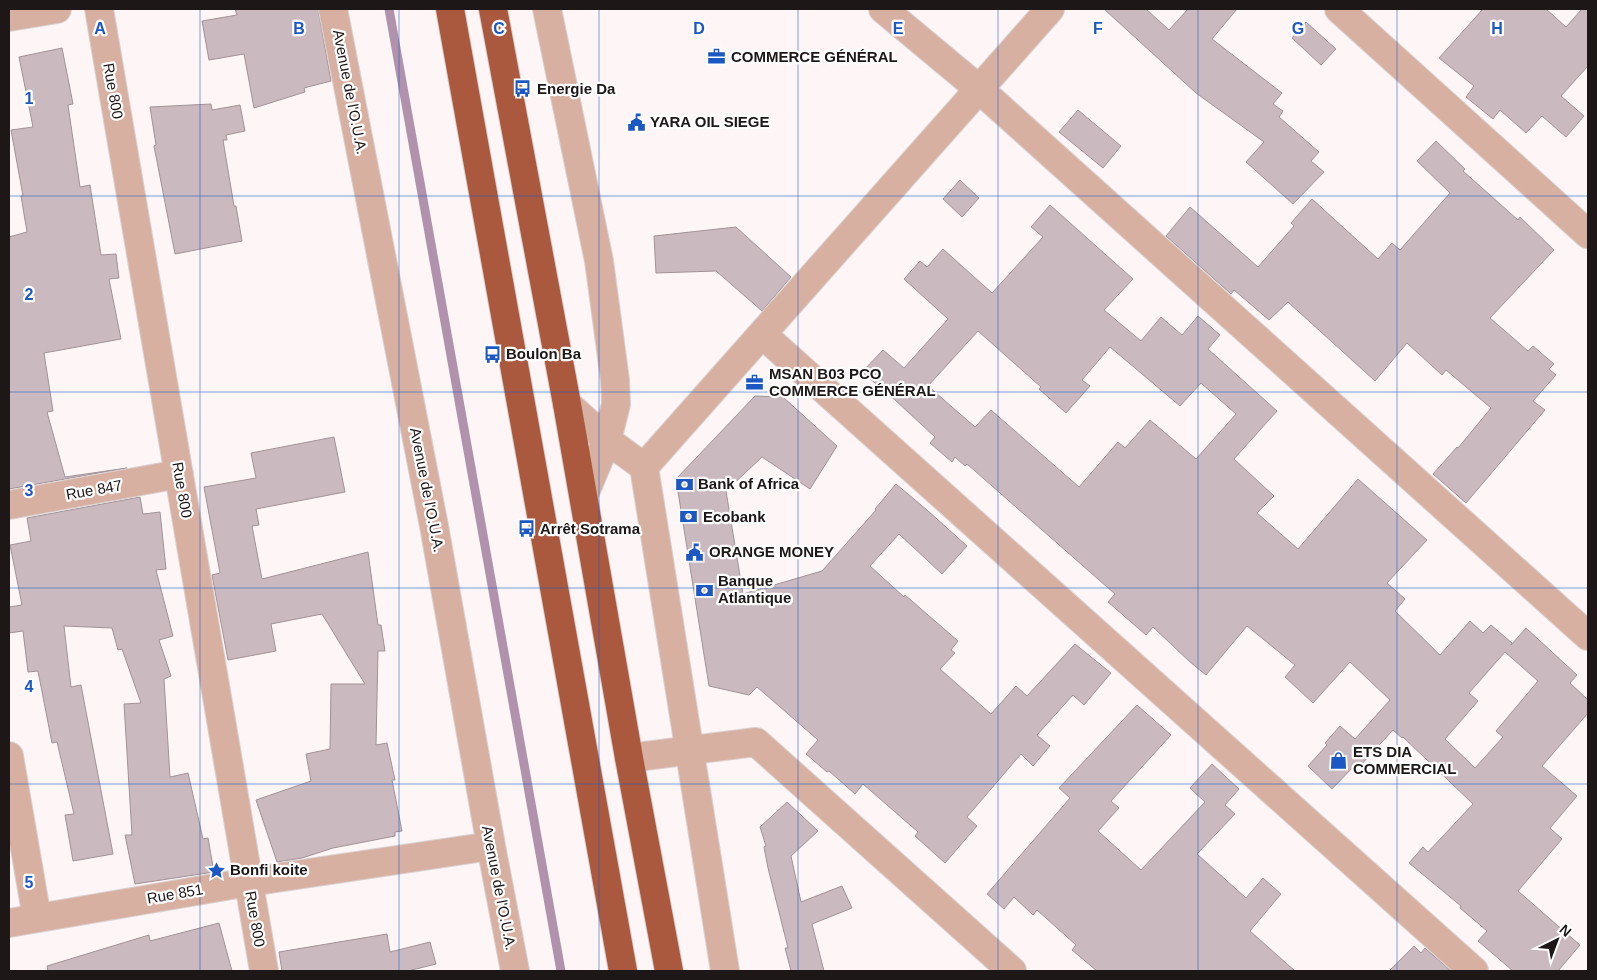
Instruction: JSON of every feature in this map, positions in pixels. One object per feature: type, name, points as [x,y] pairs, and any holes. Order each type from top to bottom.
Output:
[{"type":"highway","points":[[450,9],[623,971]]},
{"type":"highway","points":[[493,9],[584,495],[669,971]]},
{"type":"street","points":[[9,17],[56,9]]},
{"type":"street","name":"Rue 800","points":[[99,9],[264,971]]},
{"type":"street","name":"Avenue de l'O.U.A.","points":[[334,9],[434,526],[515,971]]},
{"type":"street","points":[[547,9],[599,261],[615,380],[616,404],[607,440],[584,495]]},
{"type":"street","points":[[883,9],[979,89],[1588,636]]},
{"type":"street","points":[[644,467],[1050,9]]},
{"type":"street","points":[[1339,9],[1588,234]]},
{"type":"street","points":[[762,334],[1474,971]]},
{"type":"street","points":[[567,404],[607,440],[644,467],[724,971]]},
{"type":"street","name":"Rue 847","points":[[9,506],[179,474]]},
{"type":"street","points":[[630,758],[756,742],[1012,971]]},
{"type":"street","points":[[9,756],[37,918]]},
{"type":"street","name":"Rue 851","points":[[9,923],[249,882],[491,846]]},
{"type":"building","points":[[235,9],[318,9],[331,81],[304,88],[305,92],[254,108],[244,54],[209,60],[202,21],[237,15]]},
{"type":"building","points":[[1104,9],[1146,9],[1169,30],[1188,9],[1237,9],[1212,39],[1282,93],[1273,104],[1283,111],[1279,117],[1319,152],[1311,161],[1324,172],[1293,204],[1246,162],[1264,142],[1196,93]]},
{"type":"building","points":[[1483,9],[1546,9],[1566,27],[1582,9],[1588,9],[1588,66],[1561,96],[1584,116],[1566,137],[1542,116],[1526,133],[1500,110],[1493,119],[1466,97],[1474,86],[1439,58]]},
{"type":"building","points":[[1306,22],[1336,49],[1321,65],[1292,38]]},
{"type":"building","points":[[62,48],[73,104],[68,105],[80,187],[90,185],[101,255],[116,254],[119,278],[109,279],[121,339],[44,353],[53,411],[47,412],[65,477],[127,468],[9,489],[9,237],[27,232],[21,196],[23,196],[11,130],[33,127],[19,57]]},
{"type":"building","points":[[211,104],[212,110],[240,105],[245,131],[226,135],[227,140],[223,140],[242,241],[175,254],[154,146],[156,145],[150,107]]},
{"type":"building","points":[[1078,110],[1121,146],[1103,168],[1059,132]]},
{"type":"building","points":[[1436,141],[1465,169],[1463,171],[1518,220],[1520,217],[1554,250],[1490,318],[1528,351],[1533,346],[1554,364],[1549,369],[1556,375],[1533,401],[1545,410],[1466,503],[1433,474],[1458,448],[1491,408],[1446,370],[1442,375],[1407,343],[1375,381],[1288,302],[1269,320],[1234,290],[1231,294],[1166,236],[1190,207],[1258,267],[1294,226],[1291,223],[1312,199],[1378,259],[1392,243],[1400,250],[1450,193],[1417,161]]},
{"type":"building","points":[[960,180],[979,198],[962,217],[943,199]]},
{"type":"building","points":[[1050,205],[1133,279],[1104,310],[1141,341],[1161,317],[1182,335],[1198,316],[1220,335],[1208,349],[1277,411],[1234,459],[1274,496],[1257,513],[1298,549],[1358,479],[1427,540],[1387,583],[1405,599],[1395,611],[1440,655],[1470,621],[1483,633],[1491,625],[1512,643],[1511,645],[1526,628],[1577,675],[1570,683],[1588,700],[1588,713],[1542,766],[1577,796],[1550,828],[1562,839],[1518,891],[1580,945],[1558,971],[1513,971],[1478,941],[1487,931],[1460,908],[1461,906],[1409,863],[1423,847],[1428,852],[1473,804],[1403,737],[1393,730],[1359,767],[1356,764],[1332,789],[1308,766],[1327,745],[1325,743],[1340,726],[1355,739],[1390,700],[1350,662],[1313,703],[1285,677],[1295,665],[1247,626],[1206,675],[1153,627],[1146,635],[1108,602],[1115,594],[967,464],[965,466],[955,457],[952,462],[930,443],[935,437],[862,372],[883,350],[904,368],[948,319],[904,279],[920,261],[927,267],[943,249],[992,293],[1043,237],[1031,227]],"holes":[[[978,331],[1041,387],[1039,389],[1066,413],[1090,386],[1082,380],[1110,347],[1180,406],[1201,383],[1236,414],[1196,459],[1150,420],[1125,448],[1118,442],[1079,487],[991,410],[975,427],[928,386]],[[1505,652],[1538,681],[1496,731],[1503,737],[1475,768],[1445,739],[1478,701],[1469,693]]]},
{"type":"building","points":[[736,227],[791,277],[762,311],[716,271],[656,273],[654,236]]},
{"type":"building","points":[[755,396],[783,397],[837,446],[810,489],[762,457],[726,491],[743,594],[822,571],[876,510],[896,484],[967,546],[942,574],[899,534],[870,566],[904,597],[905,595],[958,641],[951,650],[955,653],[940,669],[991,714],[1016,686],[1027,696],[1075,644],[1111,673],[1084,705],[1073,695],[1037,735],[1050,746],[1033,766],[1021,754],[967,817],[977,826],[945,863],[915,836],[918,832],[863,784],[855,794],[806,754],[818,740],[757,687],[749,695],[709,686],[676,479]]},
{"type":"building","points":[[334,437],[345,492],[256,509],[259,525],[252,526],[262,579],[368,552],[378,625],[381,625],[385,651],[378,651],[376,745],[387,743],[395,780],[392,780],[402,831],[395,832],[395,836],[333,848],[302,858],[277,862],[256,800],[311,781],[306,754],[330,749],[331,684],[365,684],[322,614],[271,624],[276,651],[228,660],[212,575],[220,573],[204,487],[256,478],[251,453]]},
{"type":"building","points":[[140,497],[143,514],[160,512],[166,569],[156,570],[173,636],[159,640],[171,676],[164,679],[170,777],[188,773],[203,839],[208,838],[214,872],[135,884],[125,835],[132,835],[124,704],[141,703],[122,649],[118,650],[112,628],[64,626],[71,687],[81,685],[113,854],[73,861],[65,815],[74,814],[57,742],[52,743],[38,671],[28,672],[23,631],[9,633],[9,607],[22,605],[10,545],[31,541],[27,518]]},
{"type":"building","points":[[1137,705],[1171,735],[1111,801],[1119,808],[1098,831],[1141,870],[1205,802],[1190,788],[1212,764],[1239,789],[1225,805],[1235,814],[1197,854],[1246,898],[1263,878],[1281,894],[1250,931],[1295,971],[1097,971],[1072,950],[1076,945],[1037,910],[1033,915],[1014,897],[1004,909],[987,894],[1070,798],[1059,788]]},
{"type":"building","points":[[787,802],[818,831],[791,856],[801,902],[842,886],[852,908],[812,924],[824,971],[791,971],[785,948],[788,948],[768,868],[764,847],[766,846],[760,827]]},
{"type":"building","points":[[219,923],[232,971],[48,971],[47,966],[149,935],[150,941]]},
{"type":"building","points":[[387,934],[390,952],[430,942],[436,964],[408,971],[282,971],[279,952]]},
{"type":"building","points":[[1414,946],[1421,953],[1425,948],[1451,971],[1389,971]]},
{"type":"waterway","points":[[389,9],[561,971]]},
{"type":"place","name":"COMMERCE GÉNÉRAL","points":[[717,57]]},
{"type":"place","name":"Energie Da","points":[[523,89]]},
{"type":"place","name":"YARA OIL SIEGE","points":[[636,122]]},
{"type":"place","name":"Boulon Ba","points":[[492,354]]},
{"type":"place","name":"MSAN B03 PCO COMMERCE GÉNÉRAL","points":[[755,383]]},
{"type":"place","name":"Bank of Africa","points":[[684,484]]},
{"type":"place","name":"Ecobank","points":[[689,517]]},
{"type":"place","name":"Arrêt Sotrama","points":[[526,529]]},
{"type":"place","name":"ORANGE MONEY","points":[[695,552]]},
{"type":"place","name":"Banque Atlantique","points":[[704,590]]},
{"type":"place","name":"ETS DIA COMMERCIAL","points":[[1339,761]]},
{"type":"place","name":"Bonfi koite","points":[[216,870]]}]
